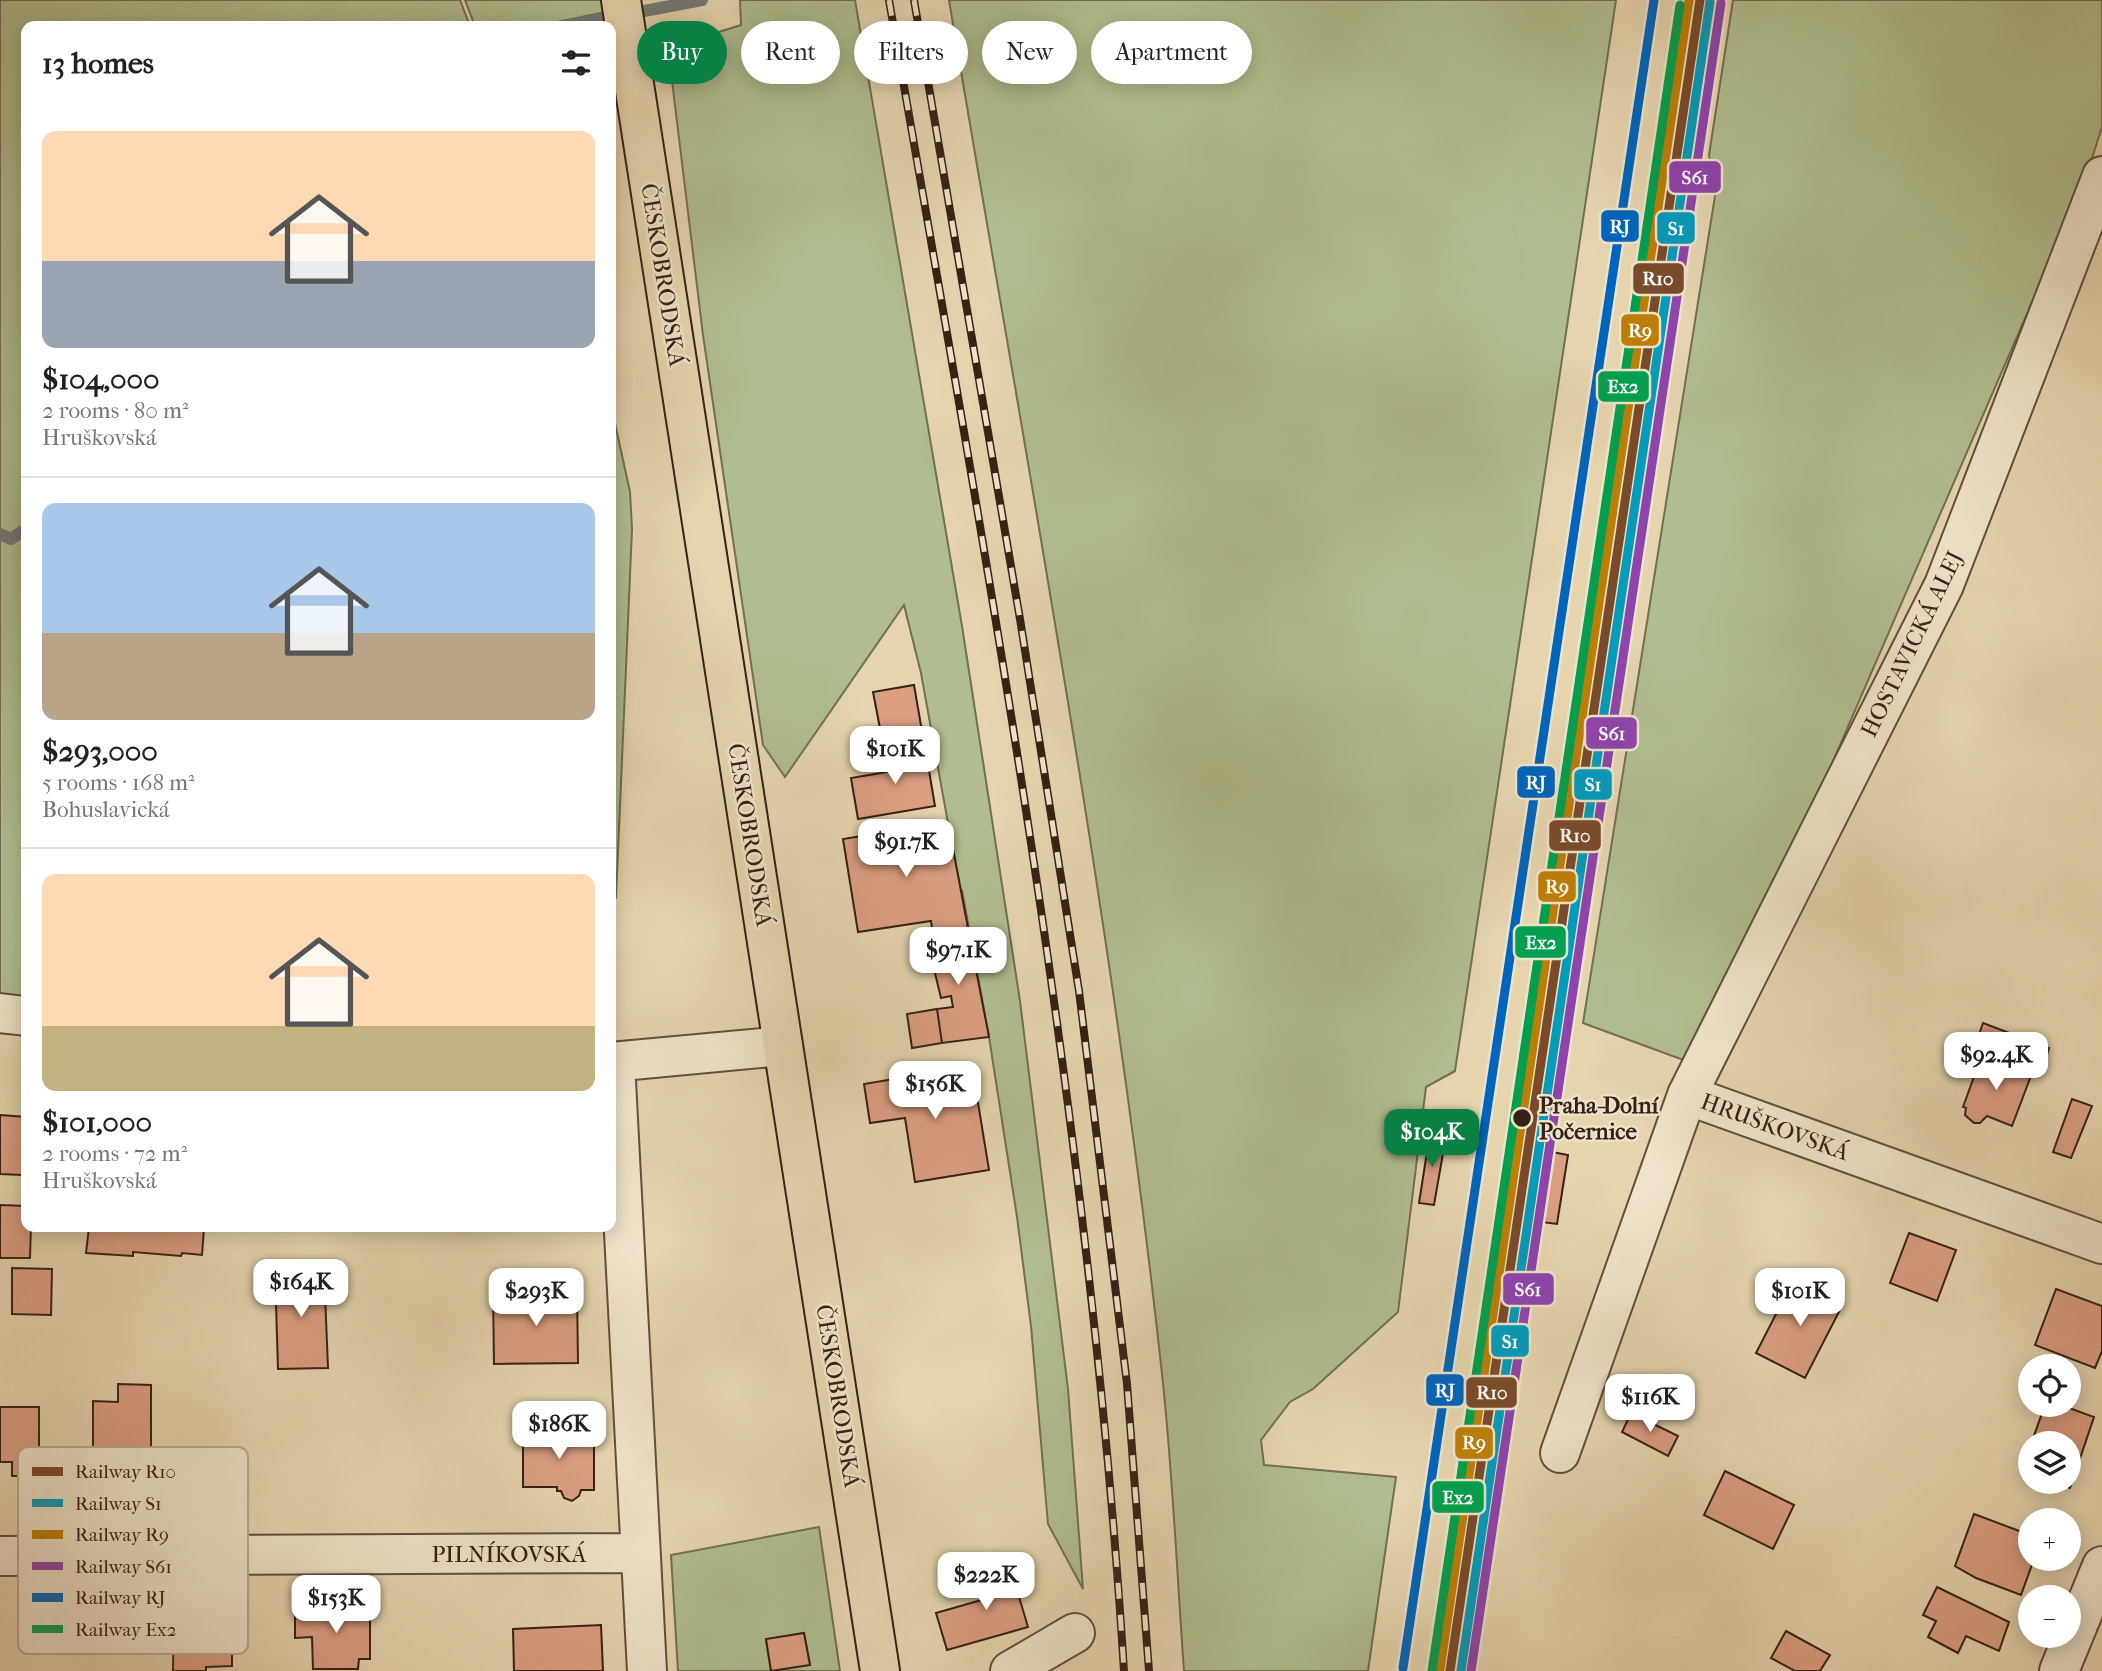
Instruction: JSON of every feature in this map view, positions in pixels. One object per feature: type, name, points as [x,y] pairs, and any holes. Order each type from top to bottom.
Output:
[{"type":"main road","name":"ČESKOBRODSKÁ","points":[[623,15],[880,1671]]},
{"type":"street","name":"HOSTAVICKÁ ALEJ","points":[[1687,1096],[1944,585],[2102,176]]},
{"type":"street","points":[[0,1013],[21,1015]]},
{"type":"street","points":[[616,1062],[783,1046]]},
{"type":"street","name":"HRUŠKOVSKÁ","points":[[1560,1453],[1687,1096],[2102,1244]]},
{"type":"street","points":[[616,1117],[647,1671]]},
{"type":"street","name":"PILNÍKOVSKÁ","points":[[248,1555],[640,1553]]},
{"type":"street","name":"PILNÍKOVSKÁ","points":[[0,1556],[18,1556]]},
{"type":"street","points":[[2059,1671],[2102,1566]]},
{"type":"street","points":[[1010,1671],[1075,1633]]},
{"type":"green space","points":[[0,0],[460,0],[468,21],[21,21],[21,1012],[0,1011]]},
{"type":"green space","points":[[465,0],[614,0],[615,10],[562,21],[473,21]]},
{"type":"green space","points":[[740,0],[855,0],[859,21],[854,21],[854,84],[869,84],[962,626],[1020,1001],[1068,1389],[1083,1589],[1048,1524],[1031,1326],[989,1037],[921,673],[904,605],[785,777],[763,745],[703,335],[672,84],[727,84],[727,29],[741,25]]},
{"type":"green space","points":[[949,0],[1616,0],[1455,1071],[1426,1087],[1398,1312],[1313,1389],[1290,1402],[1261,1440],[1264,1465],[1396,1477],[1368,1671],[1184,1671],[1163,1383],[1119,1036],[1066,690],[963,84],[968,84],[968,21],[953,21]]},
{"type":"green space","points":[[1733,0],[2102,0],[2102,127],[2085,180],[1830,768],[1686,1061],[1583,1023],[1715,196],[1709,155]]},
{"type":"green space","points":[[616,428],[630,492],[632,529],[616,898]]},
{"type":"green space","points":[[819,1527],[840,1671],[774,1671],[810,1665],[804,1633],[766,1640],[771,1671],[678,1671],[671,1555]]},
{"type":"building","points":[[914,685],[923,737],[883,744],[873,692]]},
{"type":"building","points":[[925,747],[935,806],[858,819],[851,778],[887,772],[884,754]]},
{"type":"building","points":[[948,822],[968,928],[933,934],[931,921],[858,932],[843,839]]},
{"type":"building","points":[[968,928],[989,1037],[942,1043],[937,1009],[953,1007],[951,996],[941,998],[926,936]]},
{"type":"building","points":[[937,1009],[942,1043],[912,1048],[907,1014]]},
{"type":"building","points":[[1983,1023],[2049,1048],[2045,1062],[2022,1054],[2019,1060],[1976,1043]]},
{"type":"building","points":[[1982,1055],[2032,1073],[2012,1126],[1987,1116],[1980,1123],[1974,1123],[1965,1115],[1966,1108],[1963,1107]]},
{"type":"building","points":[[972,1066],[989,1170],[915,1182],[905,1118],[870,1123],[864,1084]]},
{"type":"building","points":[[2072,1099],[2092,1106],[2071,1158],[2053,1152]]},
{"type":"building","points":[[0,1115],[21,1117],[21,1175],[0,1174]]},
{"type":"building","points":[[1430,1133],[1446,1136],[1434,1205],[1419,1203]]},
{"type":"building","points":[[1552,1152],[1568,1155],[1557,1224],[1541,1222]]},
{"type":"building","points":[[0,1205],[21,1206],[21,1232],[31,1232],[30,1258],[0,1258]]},
{"type":"building","points":[[88,1232],[204,1232],[202,1255],[133,1252],[133,1256],[86,1253]]},
{"type":"building","points":[[1909,1233],[1956,1250],[1937,1301],[1890,1283]]},
{"type":"building","points":[[12,1268],[52,1269],[51,1315],[12,1314]]},
{"type":"building","points":[[324,1269],[328,1368],[278,1369],[275,1271]]},
{"type":"building","points":[[1795,1277],[1844,1302],[1805,1378],[1756,1353]]},
{"type":"building","points":[[2056,1289],[2102,1306],[2102,1351],[2095,1368],[2081,1363],[2081,1354],[2058,1354],[2035,1345]]},
{"type":"building","points":[[577,1291],[578,1363],[494,1364],[493,1292]]},
{"type":"building","points":[[118,1384],[151,1385],[151,1447],[93,1447],[93,1401],[118,1402]]},
{"type":"building","points":[[0,1407],[39,1407],[39,1447],[18,1447],[18,1476],[12,1476],[12,1462],[0,1462]]},
{"type":"building","points":[[2081,1412],[2094,1417],[2081,1455],[2081,1431],[2036,1431],[2041,1417],[2081,1417]]},
{"type":"building","points":[[1631,1413],[1678,1436],[1668,1456],[1622,1432]]},
{"type":"building","points":[[523,1431],[594,1431],[594,1490],[581,1490],[579,1496],[572,1501],[564,1498],[561,1491],[557,1491],[557,1487],[523,1487]]},
{"type":"building","points":[[1725,1471],[1794,1505],[1773,1549],[1704,1515]]},
{"type":"building","points":[[1974,1514],[2018,1530],[2018,1571],[2030,1571],[2025,1585],[2018,1585],[2018,1594],[1976,1578],[1955,1566]]},
{"type":"building","points":[[1008,1560],[1028,1627],[947,1650],[936,1613],[992,1597],[984,1567]]},
{"type":"building","points":[[1937,1587],[2009,1622],[1999,1651],[1966,1636],[1958,1653],[1928,1637],[1936,1621],[1923,1615]]},
{"type":"building","points":[[338,1605],[370,1605],[370,1659],[359,1659],[358,1669],[313,1669],[312,1637],[295,1638],[295,1611],[338,1608]]},
{"type":"building","points":[[601,1625],[603,1671],[514,1671],[513,1629]]},
{"type":"building","points":[[1786,1631],[1830,1655],[1820,1671],[1795,1671],[1771,1658]]},
{"type":"building","points":[[804,1633],[810,1665],[771,1671],[766,1639]]},
{"type":"building","points":[[173,1654],[232,1654],[232,1666],[206,1667],[206,1671],[173,1671]]},
{"type":"waterway","points":[[591,21],[702,0]]},
{"type":"waterway","points":[[0,534],[11,539],[21,532]]},
{"type":"railway","points":[[889,0],[996,624],[1060,1041],[1108,1461],[1124,1671]]},
{"type":"railway","points":[[914,0],[1020,619],[1079,991],[1127,1384],[1149,1671]]},
{"type":"rail line","name":"RJ","points":[[1403,1668],[1654,0]]},
{"type":"rail line","name":"R9","points":[[1440,1669],[1689,0]]},
{"type":"rail line","name":"R10","points":[[1450,1671],[1700,0]]},
{"type":"rail line","name":"S1","points":[[1461,1671],[1710,2]]},
{"type":"rail line","name":"S61","points":[[1471,1671],[1721,3]]},
{"type":"rail line","name":"Ex2","points":[[1432,1671],[1680,5]]},
{"type":"place","name":"Praha-Dolní Počernice","points":[[1522,1118]]}]
